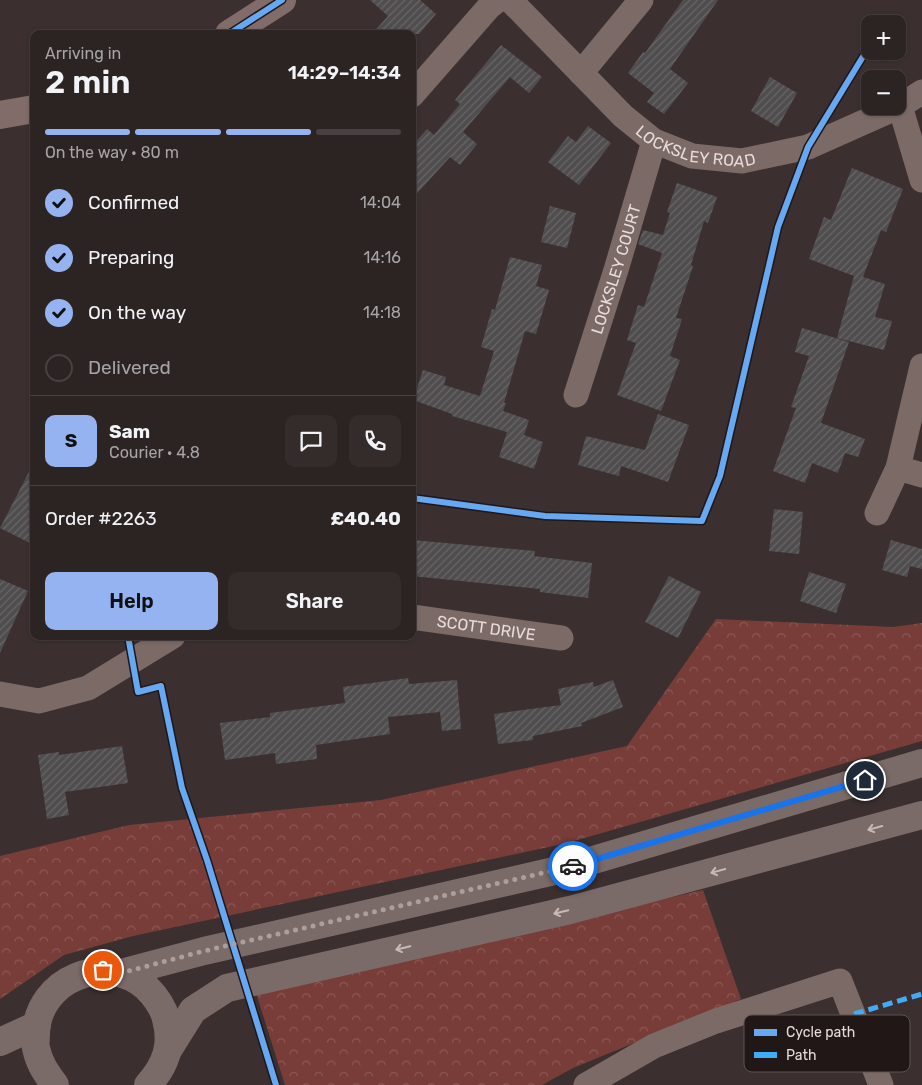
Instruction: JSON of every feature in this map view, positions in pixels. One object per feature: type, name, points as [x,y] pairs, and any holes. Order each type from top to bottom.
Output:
[{"type":"main road","points":[[121,973],[204,951],[563,869],[922,763]]},
{"type":"main road","points":[[148,1085],[160,1071],[168,1050],[193,1010],[227,988],[570,910],[922,815]]},
{"type":"main road","points":[[55,1085],[42,1068],[36,1047],[37,1025],[42,1007],[53,992],[67,980],[84,973],[103,970],[121,973],[139,981],[154,994],[164,1011],[169,1030],[168,1050]]},
{"type":"main road","points":[[0,1042],[37,1025]]},
{"type":"street","points":[[235,30],[282,0]]},
{"type":"street","points":[[416,90],[489,7],[498,0]]},
{"type":"street","name":"LOCKSLEY ROAD","points":[[510,0],[623,116],[654,141],[692,156],[742,161],[808,147],[880,115]]},
{"type":"street","points":[[581,73],[641,0]]},
{"type":"street","name":"LOCKSLEY ROAD","points":[[906,102],[922,92]]},
{"type":"street","points":[[0,115],[30,110]]},
{"type":"street","points":[[903,115],[922,180]]},
{"type":"street","name":"LOCKSLEY COURT","points":[[576,395],[616,270],[654,141]]},
{"type":"street","points":[[878,513],[898,468],[922,366]]},
{"type":"street","points":[[898,468],[922,474]]},
{"type":"street","name":"SCOTT DRIVE","points":[[416,618],[561,638]]},
{"type":"street","points":[[0,694],[39,701],[88,688],[166,640]]},
{"type":"street","points":[[586,1085],[654,1046],[716,1022],[840,982],[853,1015]]},
{"type":"street","points":[[877,1072],[882,1085]]},
{"type":"green space","points":[[716,619],[893,627],[922,623],[922,741],[567,843],[133,936],[64,955],[0,999],[0,856],[129,825],[381,800],[627,746]]},
{"type":"green space","points":[[703,890],[741,999],[573,1068],[542,1085],[285,1085],[256,993]]},
{"type":"building","points":[[370,0],[420,0],[436,14],[419,34],[416,34],[416,30],[376,30],[388,16]]},
{"type":"building","points":[[683,0],[718,0],[670,69],[688,83],[664,114],[647,102],[654,93],[628,73],[643,52],[645,53]]},
{"type":"building","points":[[501,45],[542,77],[529,93],[510,77],[463,132],[477,144],[460,165],[450,157],[416,195],[416,141],[427,129],[434,135],[460,104],[455,100]]},
{"type":"building","points":[[770,77],[797,93],[778,127],[751,111]]},
{"type":"building","points":[[588,126],[611,143],[579,185],[548,162],[568,136],[576,142]]},
{"type":"building","points":[[852,168],[903,189],[886,232],[881,230],[863,277],[885,284],[875,317],[892,321],[884,350],[837,338],[854,276],[809,259],[824,217],[831,220]]},
{"type":"building","points":[[677,183],[717,197],[708,223],[704,221],[691,265],[693,266],[676,318],[682,319],[670,356],[680,360],[661,411],[617,395],[636,343],[627,340],[638,305],[644,307],[662,253],[638,244],[643,230],[663,235],[670,213],[667,212]]},
{"type":"building","points":[[550,206],[576,213],[567,248],[541,242]]},
{"type":"building","points":[[510,257],[542,265],[536,286],[549,290],[536,334],[525,331],[503,411],[529,420],[524,435],[543,442],[534,469],[499,457],[507,432],[452,416],[452,414],[416,401],[416,391],[423,370],[446,377],[444,385],[480,396],[494,351],[481,347],[492,309],[495,310]]},
{"type":"building","points":[[802,328],[849,342],[821,423],[865,439],[858,457],[845,453],[838,473],[812,463],[805,483],[773,471],[796,408],[791,407],[809,356],[795,352]]},
{"type":"building","points":[[658,414],[689,425],[668,482],[621,466],[619,476],[578,465],[586,436],[645,450]]},
{"type":"building","points":[[30,470],[30,543],[0,528]]},
{"type":"building","points":[[774,509],[803,512],[799,554],[769,551]]},
{"type":"building","points":[[416,540],[535,551],[534,556],[592,563],[588,598],[540,592],[540,589],[416,576]]},
{"type":"building","points":[[891,540],[922,549],[922,569],[910,566],[907,577],[882,570]]},
{"type":"building","points":[[809,572],[846,584],[836,613],[800,601]]},
{"type":"building","points":[[669,576],[701,592],[678,638],[645,622]]},
{"type":"building","points":[[0,579],[28,591],[0,653]]},
{"type":"building","points":[[408,678],[409,684],[457,680],[461,729],[442,731],[440,712],[388,717],[390,734],[316,745],[317,759],[276,764],[275,753],[225,760],[220,723],[270,717],[270,713],[345,703],[343,687]]},
{"type":"building","points":[[613,680],[623,707],[581,723],[582,726],[533,736],[533,740],[498,744],[494,714],[561,705],[558,689],[593,682],[594,687]]},
{"type":"building","points":[[122,746],[128,783],[65,792],[69,815],[47,819],[38,755],[59,752],[59,755]]},
{"type":"marked path","points":[[854,1014],[922,994]]},
{"type":"cycle path","points":[[235,30],[282,0]]},
{"type":"cycle path","points":[[416,499],[545,516],[702,521],[720,476],[778,227],[808,147],[861,60]]},
{"type":"cycle path","points":[[129,640],[138,692],[161,686],[182,788],[207,860],[276,1085]]},
{"type":"way so far","points":[[103,970],[121,973],[204,951],[573,866]]},
{"type":"route","points":[[573,866],[865,780]]}]
